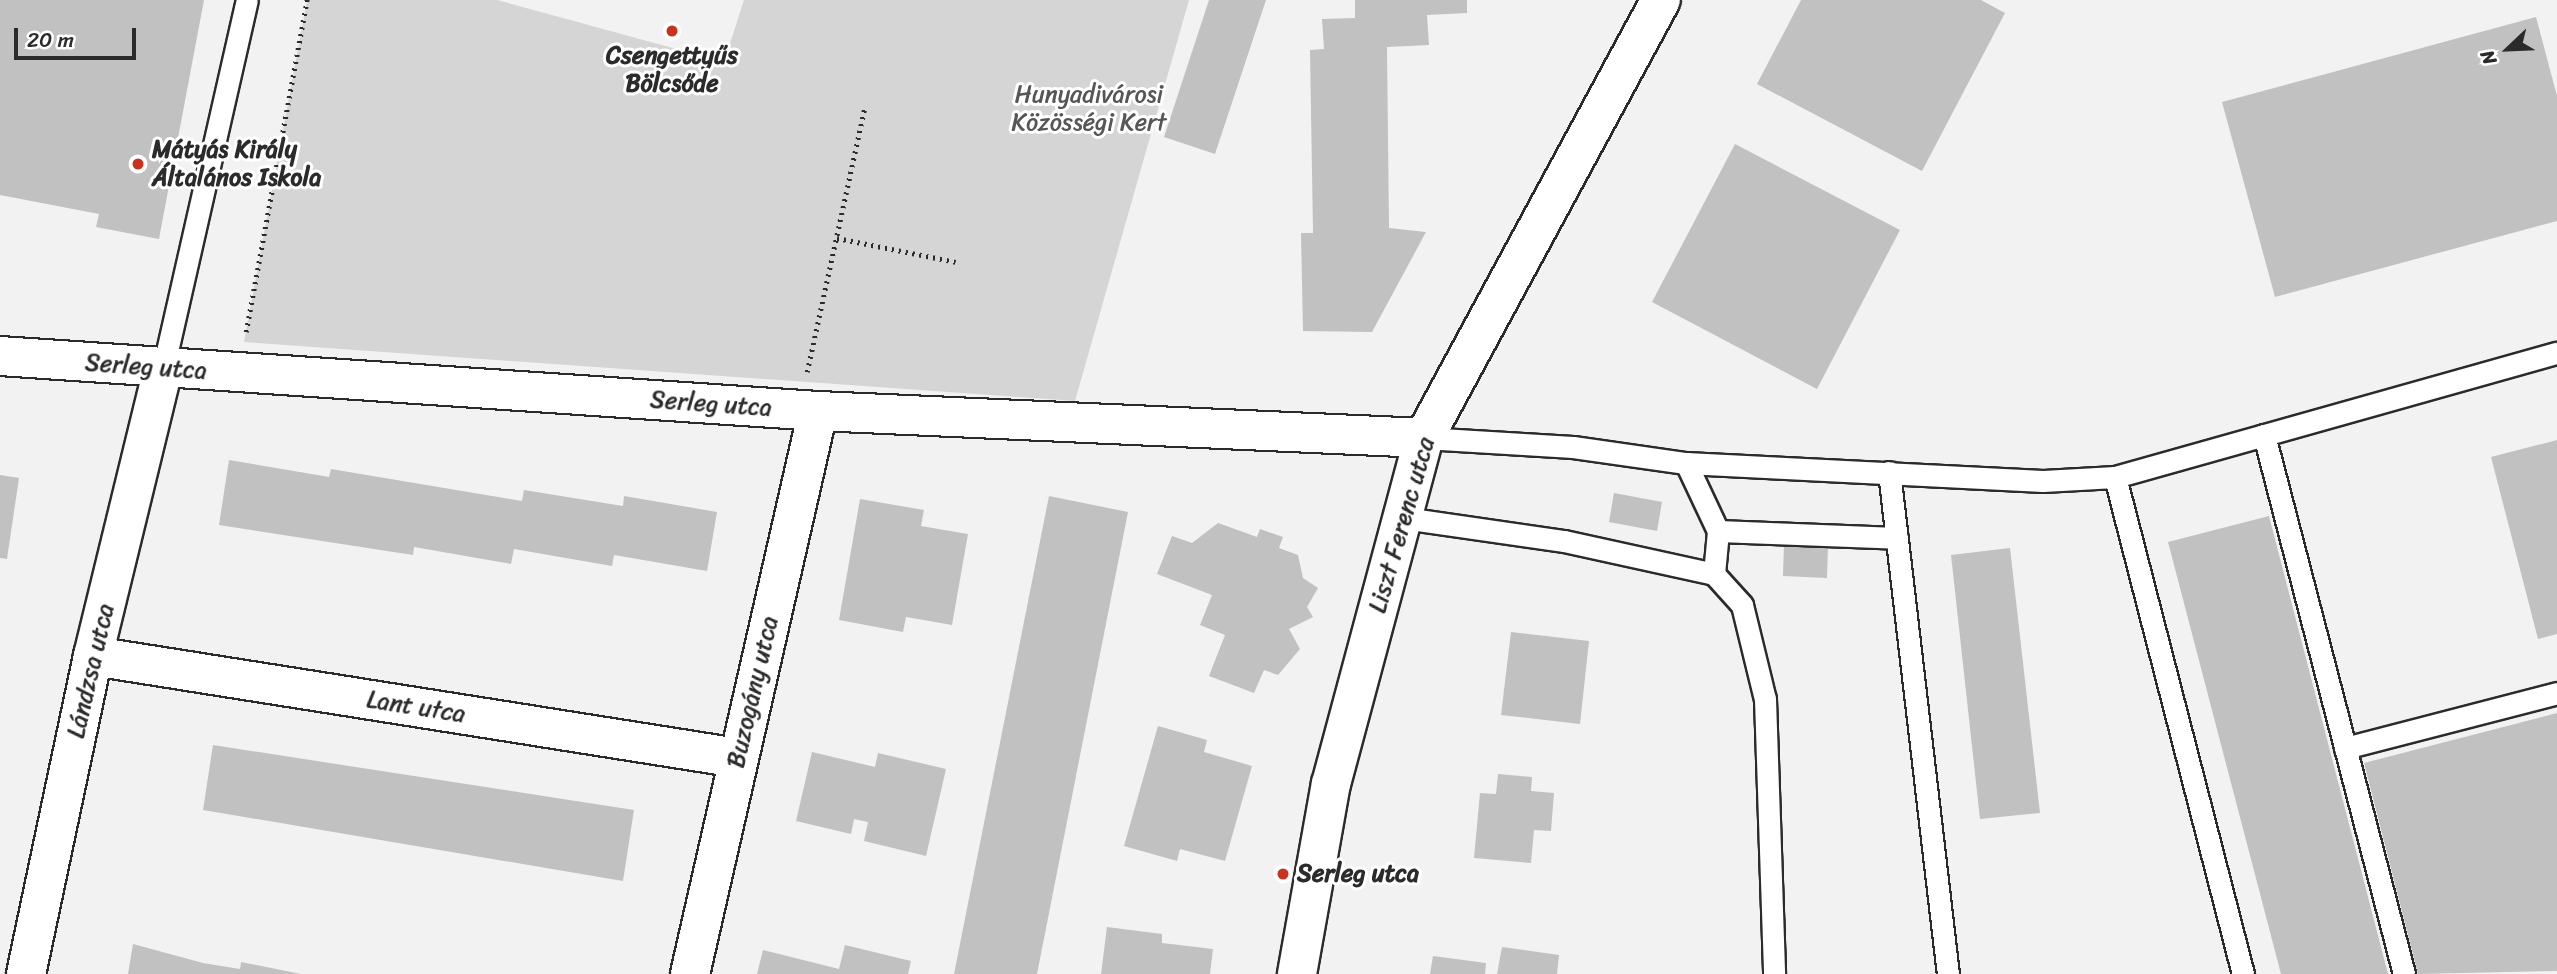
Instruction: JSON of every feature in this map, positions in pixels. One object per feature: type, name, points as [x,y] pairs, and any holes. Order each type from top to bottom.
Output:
[{"type":"street","name":"Liszt Ferenc utca","points":[[1297,974],[1331,784],[1424,438],[1661,0]]},
{"type":"street","name":"Serleg utca","points":[[0,356],[808,411],[1424,438]]},
{"type":"street","name":"Lándzsa utca","points":[[18,957],[163,369]]},
{"type":"street","name":"Buzogány utca","points":[[690,974],[738,758],[808,411]]},
{"type":"street","name":"Lant utca","points":[[93,656],[738,758]]},
{"type":"lane","points":[[163,369],[247,0]]},
{"type":"lane","points":[[1424,438],[1573,447],[1686,463],[2043,481],[2115,477],[2557,354]]},
{"type":"lane","points":[[2264,435],[2404,974]]},
{"type":"lane","points":[[1686,463],[1718,531],[1714,574]]},
{"type":"lane","points":[[1889,472],[1948,974]]},
{"type":"lane","points":[[2115,477],[2243,974]]},
{"type":"lane","points":[[1404,518],[1564,541],[1714,574],[1742,605],[1765,699],[1774,974]]},
{"type":"lane","points":[[1718,531],[1897,538]]},
{"type":"lane","points":[[2345,748],[2557,693]]},
{"type":"path","points":[[240,373],[306,0]]},
{"type":"path","points":[[808,411],[837,238],[865,106]]},
{"type":"path","points":[[837,238],[956,262]]},
{"type":"green space","name":"Hunyadivárosi Közösségi Kert","points":[[307,0],[497,0],[724,62],[744,0],[1189,0],[1075,401],[244,342]]},
{"type":"building","points":[[0,0],[204,0],[159,239],[96,227],[99,214],[0,195]]},
{"type":"building","points":[[1209,0],[1266,0],[1215,154],[1164,137]]},
{"type":"building","points":[[1355,0],[1467,0],[1467,13],[1427,15],[1429,45],[1387,47],[1389,228],[1426,232],[1372,332],[1303,331],[1301,233],[1313,233],[1310,50],[1324,49],[1322,19],[1355,18]]},
{"type":"building","points":[[1801,0],[1981,0],[2005,13],[1922,171],[1757,84]]},
{"type":"building","points":[[2536,17],[2557,96],[2557,221],[2275,297],[2222,102]]},
{"type":"building","points":[[1735,144],[1900,230],[1817,389],[1652,302]]},
{"type":"building","points":[[2557,440],[2557,634],[2538,639],[2491,457]]},
{"type":"building","points":[[229,460],[329,477],[331,469],[522,501],[524,490],[623,506],[624,496],[717,512],[707,571],[614,555],[612,566],[514,549],[511,564],[414,547],[413,555],[219,525]]},
{"type":"building","points":[[0,475],[19,478],[7,559],[0,558]]},
{"type":"building","points":[[1614,493],[1662,502],[1657,531],[1609,522]]},
{"type":"building","points":[[1049,496],[1128,512],[1037,974],[954,974]]},
{"type":"building","points":[[860,499],[924,510],[921,526],[968,534],[952,625],[906,617],[903,632],[839,620]]},
{"type":"building","points":[[2269,516],[2388,974],[2281,974],[2168,542]]},
{"type":"building","points":[[1218,523],[1257,537],[1260,529],[1283,537],[1279,548],[1298,555],[1303,578],[1318,588],[1307,607],[1313,617],[1289,629],[1300,649],[1278,675],[1264,670],[1254,693],[1209,676],[1225,635],[1200,625],[1212,595],[1157,574],[1172,536],[1192,543]]},
{"type":"building","points":[[1784,543],[1828,545],[1827,578],[1783,576]]},
{"type":"building","points":[[2010,548],[2040,813],[1980,819],[1951,555]]},
{"type":"building","points":[[1511,632],[1589,641],[1580,724],[1501,715]]},
{"type":"building","points":[[2557,713],[2557,971],[2418,974],[2364,763]]},
{"type":"building","points":[[1158,726],[1207,740],[1204,752],[1252,766],[1225,861],[1180,849],[1177,861],[1124,846]]},
{"type":"building","points":[[213,745],[634,810],[623,881],[203,810]]},
{"type":"building","points":[[812,752],[875,767],[878,753],[946,769],[926,856],[864,841],[868,822],[854,819],[851,834],[796,821]]},
{"type":"building","points":[[1498,774],[1532,777],[1531,791],[1554,793],[1551,831],[1534,830],[1531,863],[1474,858],[1480,793],[1496,794]]},
{"type":"building","points":[[1107,927],[1162,934],[1162,943],[1213,949],[1210,974],[1101,974]]},
{"type":"building","points":[[133,944],[203,963],[240,969],[241,962],[301,974],[128,974]]},
{"type":"building","points":[[845,945],[911,961],[908,974],[757,974],[763,950],[839,969]]},
{"type":"building","points":[[1502,947],[1559,955],[1557,974],[1497,974]]},
{"type":"building","points":[[1433,956],[1486,963],[1485,974],[1430,974]]},
{"type":"place","name":"Csengettyűs Bölcsőde","points":[[672,31]]},
{"type":"place","name":"Mátyás Király Általános Iskola","points":[[138,164]]},
{"type":"place","name":"Serleg utca","points":[[1283,874]]}]
